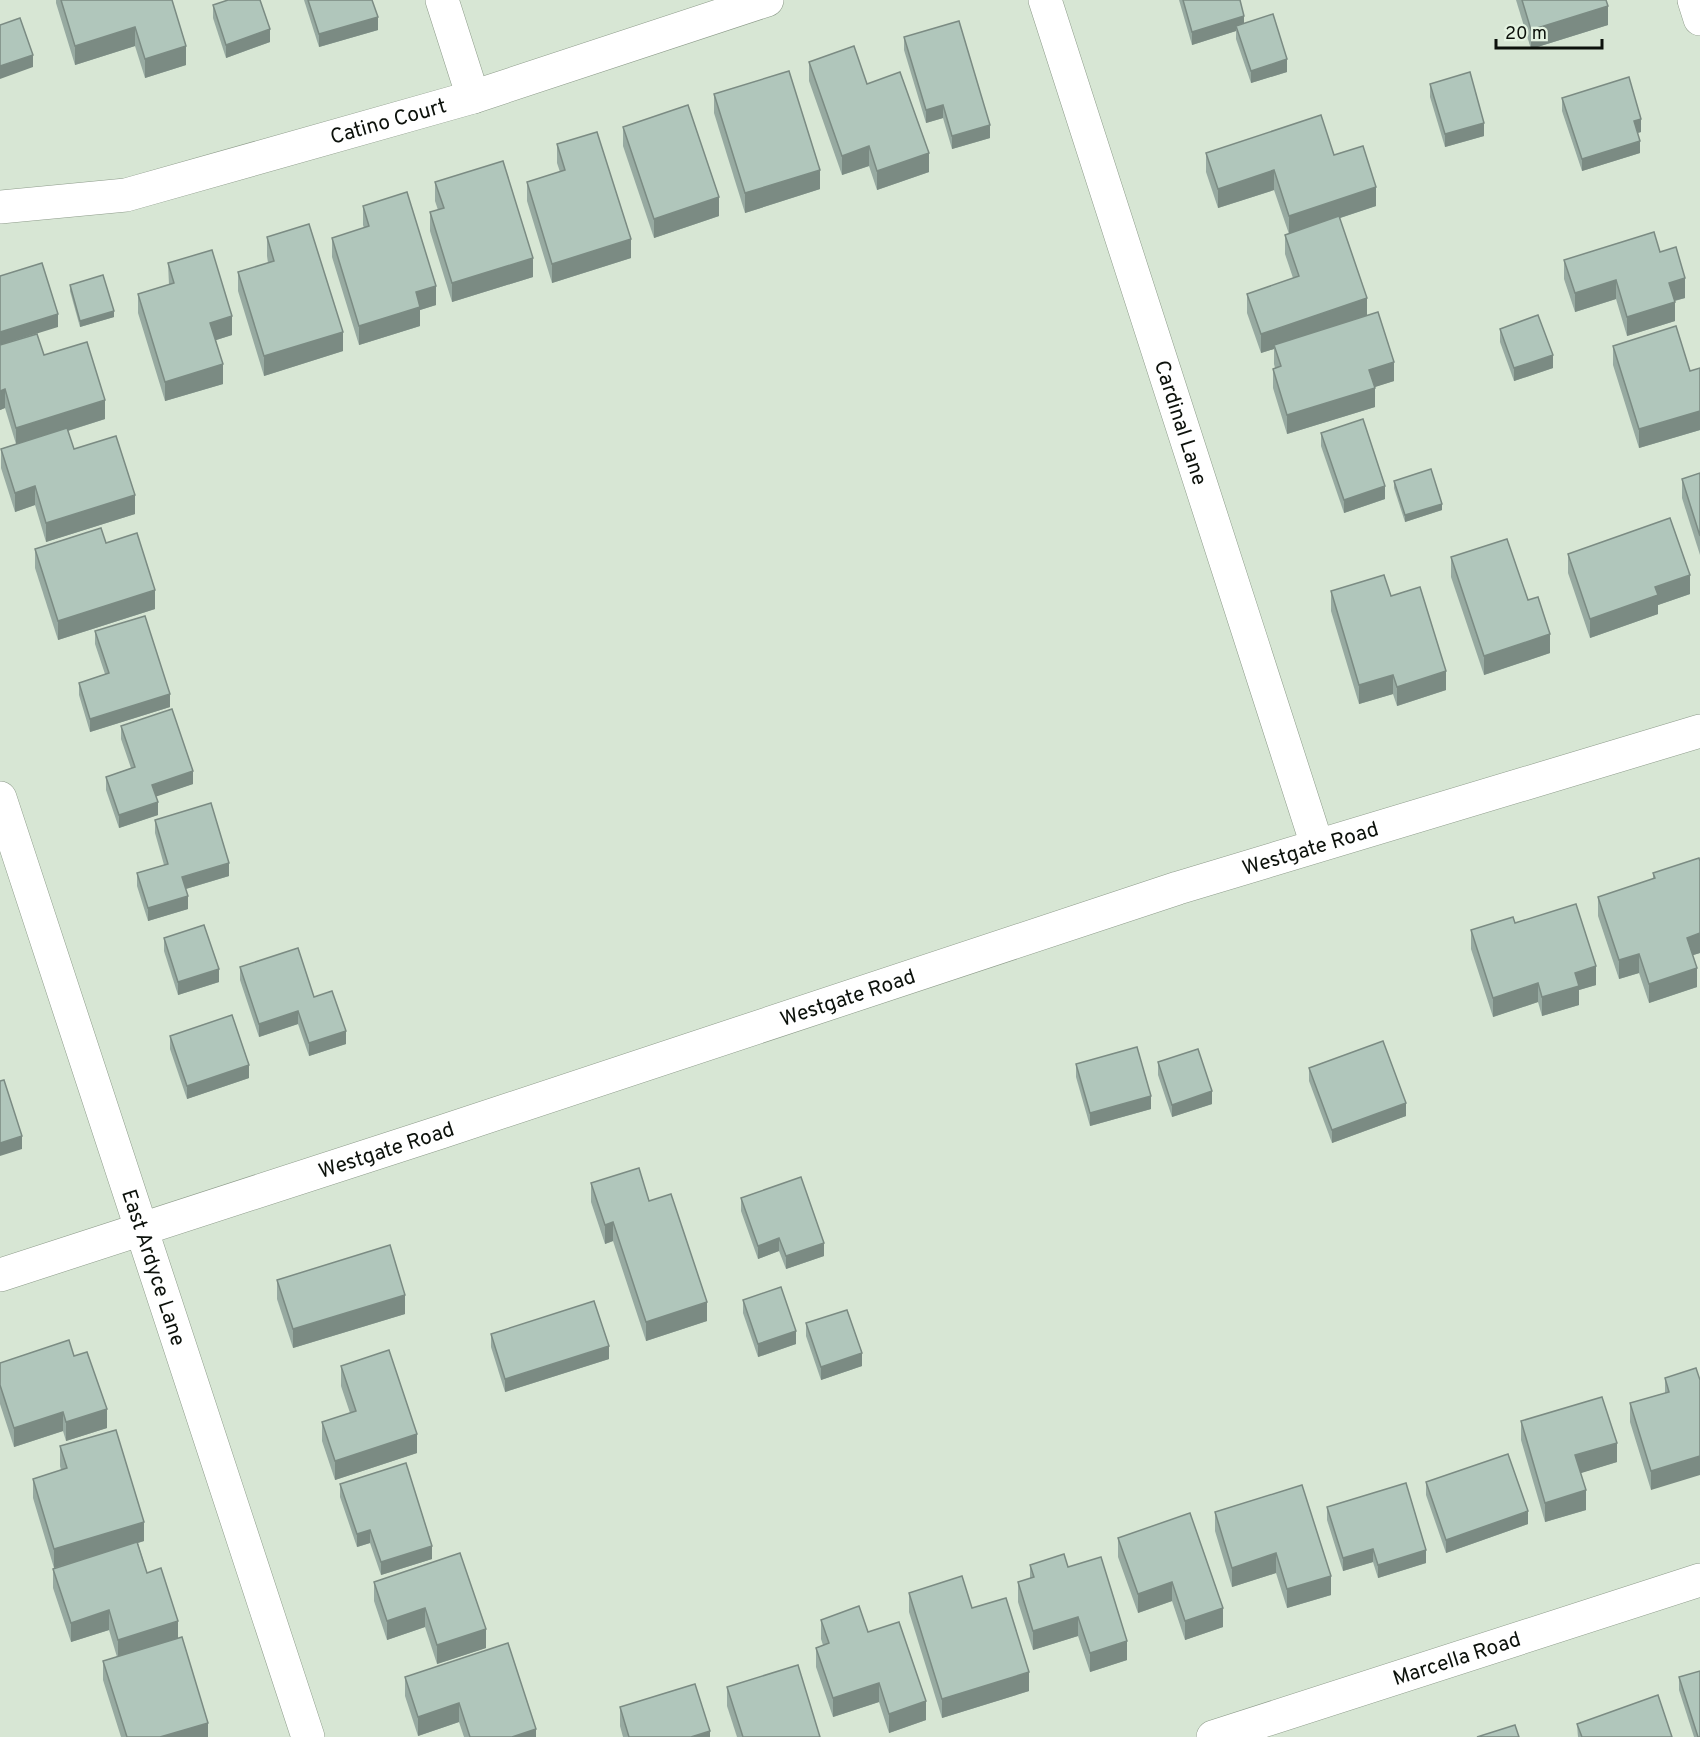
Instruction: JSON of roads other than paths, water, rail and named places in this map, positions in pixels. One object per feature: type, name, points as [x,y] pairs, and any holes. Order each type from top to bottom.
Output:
[{"type":"street","points":[[442,0],[473,97]]},
{"type":"street","name":"Catino Court","points":[[0,207],[126,195],[473,97],[767,0]]},
{"type":"street","name":"Cardinal Lane","points":[[1045,0],[1317,845]]},
{"type":"street","points":[[1694,0],[1700,19]]},
{"type":"street","name":"Westgate Road","points":[[0,1275],[143,1230],[1178,888],[1700,731]]},
{"type":"street","name":"East Ardyce Lane","points":[[0,798],[308,1737]]},
{"type":"street","name":"Marcella Road","points":[[1214,1737],[1700,1580]]}]
